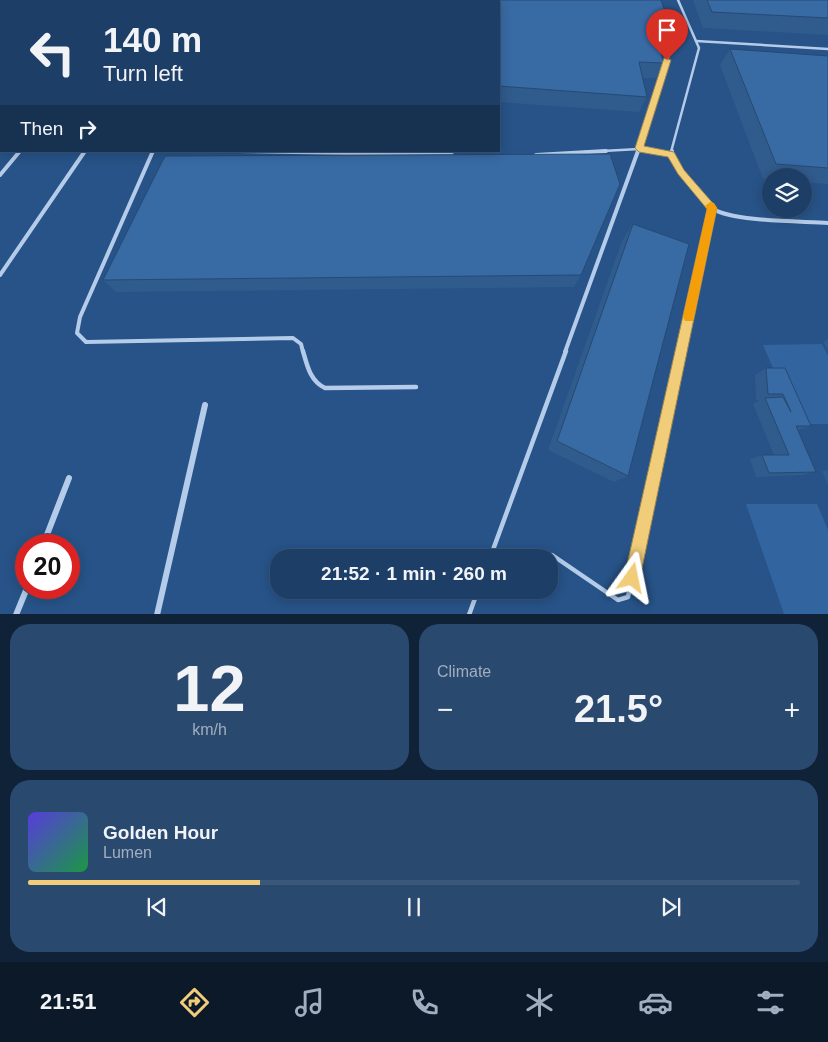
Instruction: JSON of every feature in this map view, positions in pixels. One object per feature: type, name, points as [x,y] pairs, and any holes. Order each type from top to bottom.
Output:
[{"type":"street","points":[[157,614],[205,405]]},
{"type":"street","points":[[47,534],[69,478]]},
{"type":"street","points":[[16,614],[22,599]]},
{"type":"lane","points":[[678,0],[699,48],[671,154],[681,172],[712,208],[733,215],[828,224]]},
{"type":"lane","points":[[493,549],[639,148],[673,42],[668,28]]},
{"type":"lane","points":[[696,40],[828,49]]},
{"type":"lane","points":[[528,155],[639,148],[671,154]]},
{"type":"lane","points":[[0,175],[19,152]]},
{"type":"lane","points":[[0,275],[85,152]]},
{"type":"lane","points":[[153,152],[80,318],[77,333],[86,342],[293,338],[301,344],[318,386],[326,388],[416,387]]},
{"type":"lane","points":[[294,152],[454,155]]},
{"type":"lane","points":[[558,559],[618,600],[624,600],[628,597],[712,208]]},
{"type":"lane","points":[[469,614],[475,599]]},
{"type":"shaded area","points":[[822,344],[828,356],[828,424],[797,424],[763,345]]},
{"type":"shaded area","points":[[746,504],[817,504],[828,530],[828,614],[784,614]]},
{"type":"building","points":[[500,0],[661,0],[672,31],[654,30],[664,63],[639,62],[647,97],[500,86]]},
{"type":"building","points":[[707,0],[828,0],[828,18],[712,12]]},
{"type":"building","points":[[730,49],[828,56],[828,168],[776,164]]},
{"type":"building","points":[[610,154],[620,184],[581,275],[103,280],[165,156]]},
{"type":"building","points":[[633,224],[689,244],[628,476],[557,441]]},
{"type":"building","points":[[766,368],[785,368],[811,426],[796,426],[816,472],[769,473],[762,455],[789,455],[765,398],[783,397],[791,412],[783,394],[768,394]]},
{"type":"slow traffic","points":[[689,317],[712,208],[710,206]]},
{"type":"route","points":[[632,578],[712,208],[681,172],[671,154],[639,148],[667,60]]}]
